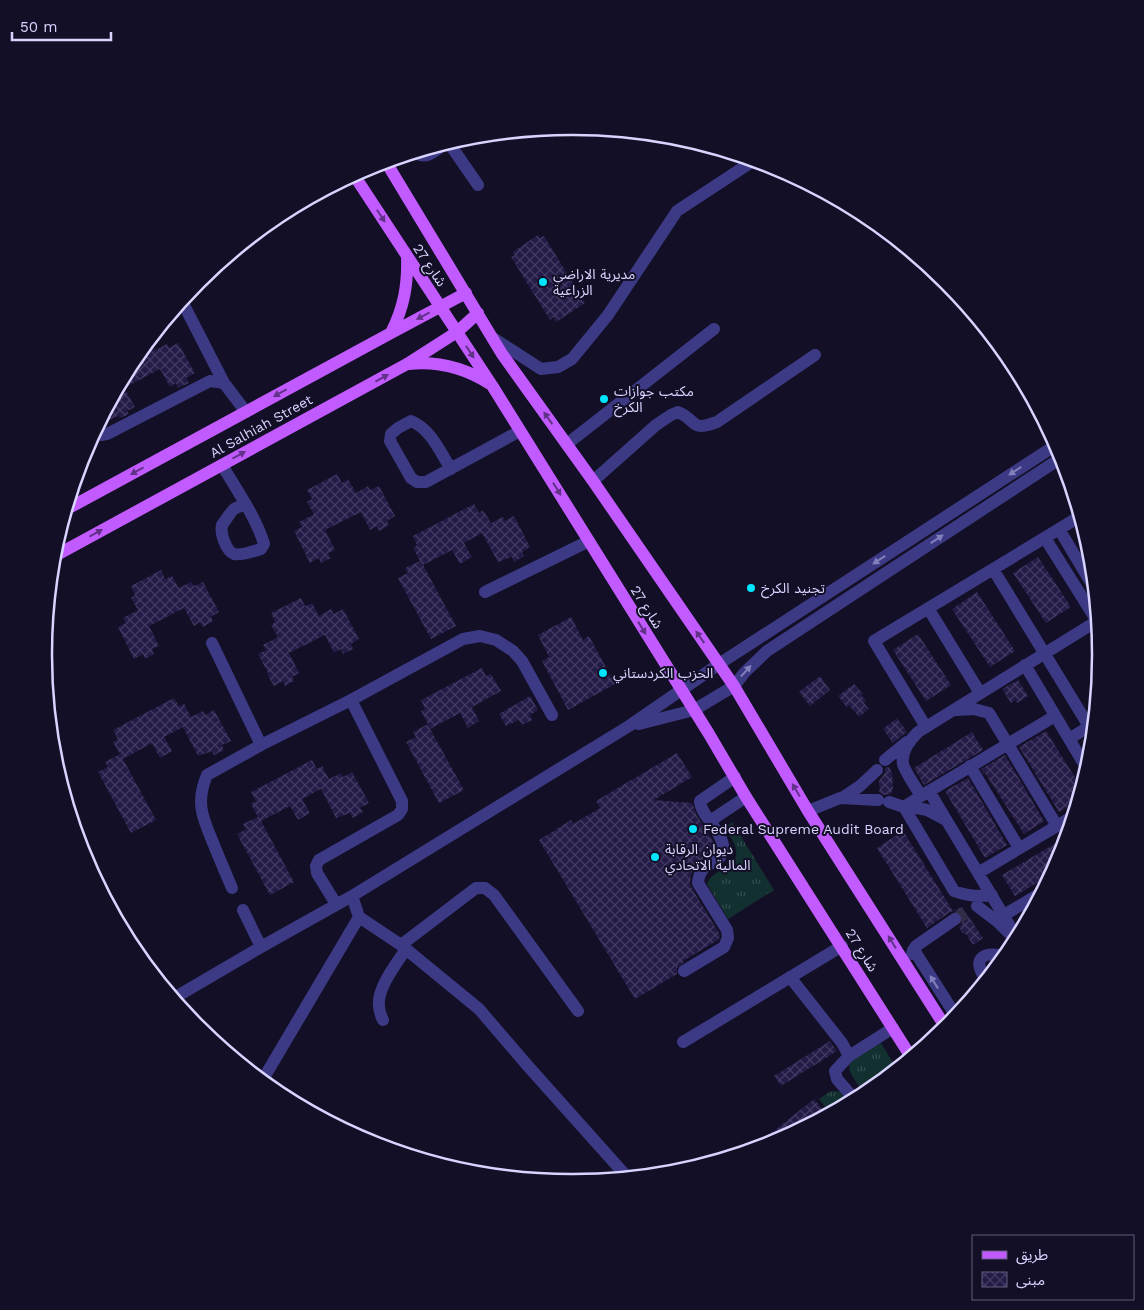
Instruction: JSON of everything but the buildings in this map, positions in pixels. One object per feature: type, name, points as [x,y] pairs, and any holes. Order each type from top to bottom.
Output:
[{"type":"main road","name":"شارع 27","points":[[390,169],[502,354],[593,481],[734,686],[808,811],[941,1020]]},
{"type":"main road","name":"شارع 27","points":[[358,182],[493,386],[746,797],[908,1052]]},
{"type":"main road","points":[[391,333],[398,318],[406,288],[407,256]]},
{"type":"main road","name":"Al Salhiah Street","points":[[75,505],[466,293]]},
{"type":"main road","name":"Al Salhiah Street","points":[[63,550],[407,364],[457,332],[478,313]]},
{"type":"main road","points":[[407,364],[422,363],[452,366],[474,375],[493,386]]},
{"type":"main road","points":[[901,1040],[911,1049]]},
{"type":"street","points":[[451,150],[478,184]]},
{"type":"street","points":[[493,338],[542,369],[558,367],[572,359],[608,315],[677,211],[746,166]]},
{"type":"street","points":[[185,308],[224,384],[246,412]]},
{"type":"street","points":[[567,444],[714,329]]},
{"type":"street","points":[[593,481],[656,425],[671,415],[678,412],[686,415],[695,426],[700,427],[717,422],[815,355]]},
{"type":"street","points":[[101,435],[115,430],[210,381],[224,384]]},
{"type":"street","points":[[451,468],[427,431],[420,425],[412,421],[391,434],[390,441],[411,478],[418,482],[426,482],[520,430]]},
{"type":"street","points":[[179,995],[352,896],[629,726],[719,664],[1049,450]]},
{"type":"street","points":[[629,726],[694,710],[734,686],[745,672],[767,651],[1055,463]]},
{"type":"street","points":[[222,465],[245,505]]},
{"type":"street","points":[[926,727],[874,641],[1074,521]]},
{"type":"street","points":[[1059,529],[1085,571]]},
{"type":"street","points":[[1045,538],[1089,608]]},
{"type":"street","points":[[485,592],[589,540]]},
{"type":"street","points":[[994,569],[1087,721]]},
{"type":"street","points":[[928,608],[980,693]]},
{"type":"street","points":[[808,811],[840,798],[860,786],[918,732],[1090,625]]},
{"type":"street","points":[[232,888],[202,819],[200,795],[207,774],[351,700],[463,639],[480,636],[496,640],[518,656],[552,716]]},
{"type":"street","points":[[212,643],[261,745]]},
{"type":"street","points":[[1025,665],[1081,759]]},
{"type":"street","points":[[336,904],[317,873],[316,866],[319,860],[398,815],[402,809],[402,801],[351,700]]},
{"type":"street","points":[[950,712],[970,708],[989,712],[1057,826]]},
{"type":"street","points":[[904,807],[1055,716]]},
{"type":"street","points":[[1069,739],[1086,731]]},
{"type":"street","points":[[911,739],[904,751],[903,765],[947,820],[1013,930]]},
{"type":"street","points":[[970,766],[1020,848]]},
{"type":"street","points":[[684,971],[724,947],[728,938],[727,930],[698,883],[702,868],[719,858],[724,850],[721,840],[700,806],[700,801],[735,777]]},
{"type":"street","points":[[710,821],[746,797]]},
{"type":"street","points":[[840,798],[884,801],[904,807],[912,806],[927,810],[947,820]]},
{"type":"street","points":[[904,807],[954,891],[965,895],[992,896]]},
{"type":"street","points":[[978,873],[1064,822]]},
{"type":"street","points":[[383,1020],[379,1005],[379,995],[403,947],[476,888],[485,888],[494,895],[578,1011]]},
{"type":"street","points":[[352,896],[359,917],[403,947],[479,1009],[622,1172]]},
{"type":"street","points":[[913,976],[912,954],[916,946],[992,896]]},
{"type":"street","points":[[1004,915],[1030,899]]},
{"type":"street","points":[[243,910],[261,947]]},
{"type":"street","points":[[966,913],[998,922],[1011,933]]},
{"type":"street","points":[[266,1074],[359,917]]},
{"type":"street","points":[[683,1042],[842,946]]},
{"type":"street","points":[[916,946],[915,951],[917,955],[952,1009]]},
{"type":"street","points":[[982,974],[979,970],[981,958],[988,954],[996,954]]},
{"type":"street","points":[[790,977],[842,1044],[849,1056]]},
{"type":"street","points":[[849,1094],[837,1079],[835,1071],[849,1056],[893,1028]]},
{"type":"green space","points":[[732,822],[774,890],[728,919],[707,884],[710,878],[735,860],[735,846],[725,828]]},
{"type":"green space","points":[[881,1043],[893,1063],[860,1087],[849,1068],[850,1063],[860,1054]]},
{"type":"green space","points":[[829,1092],[840,1092],[844,1098],[826,1108],[819,1099]]},
{"type":"tunnel","points":[[955,919],[966,913]]},
{"type":"place","name":"مديرية الاراضي الزراعية","points":[[543,282]]},
{"type":"place","name":"مكتب جوازات الكرخ","points":[[604,399]]},
{"type":"place","name":"تجنيد الكرخ","points":[[751,588]]},
{"type":"place","name":"الحزب الكردستاني","points":[[603,673]]},
{"type":"place","name":"Federal Supreme Audit Board","points":[[693,829]]},
{"type":"place","name":"ديوان الرقابة المالية الاتحادي","points":[[655,857]]}]
